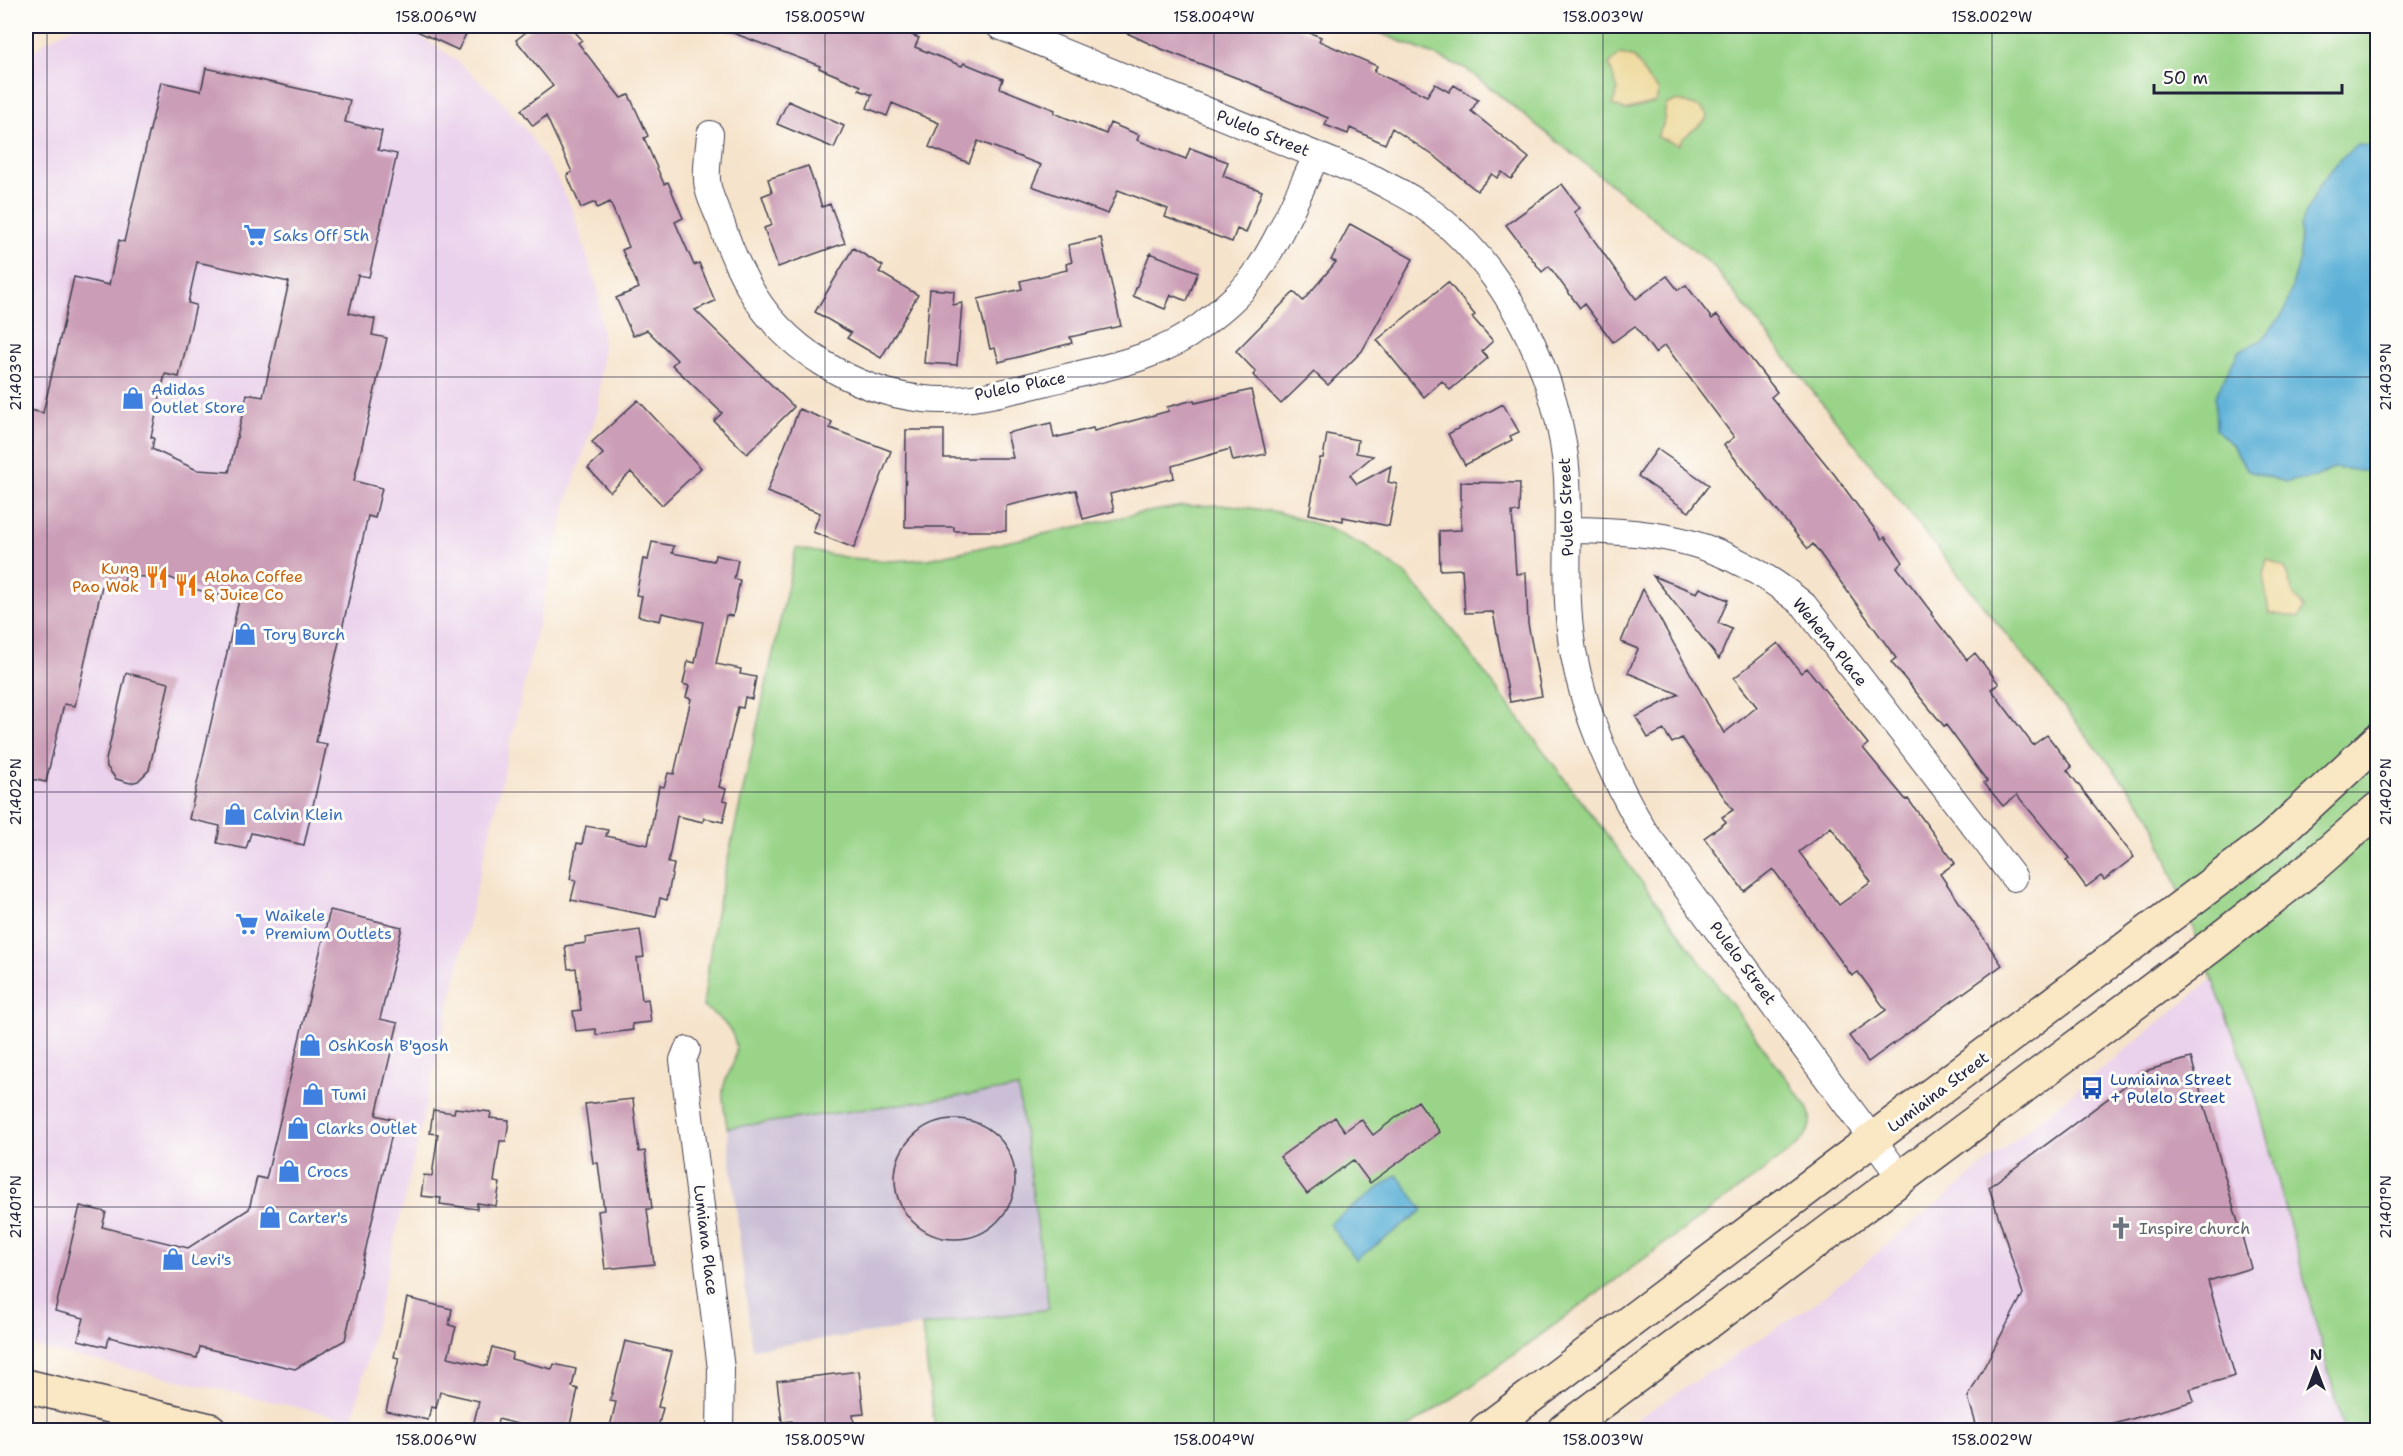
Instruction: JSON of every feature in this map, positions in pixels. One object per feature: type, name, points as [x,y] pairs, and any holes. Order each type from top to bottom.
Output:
[{"type":"main road","name":"Lumiaina Street","points":[[1486,1431],[2269,842],[2378,740]]},
{"type":"main road","points":[[1564,1431],[2211,946],[2313,866],[2378,809]]},
{"type":"main road","points":[[26,1386],[210,1431]]},
{"type":"street","name":"Pulelo Street","points":[[999,26],[1375,179],[1423,206],[1456,233],[1489,269],[1519,317],[1541,365],[1554,406],[1567,477],[1568,606],[1573,650],[1597,740],[1619,787],[1644,831],[1901,1178]]},
{"type":"street","name":"Pulelo Place","points":[[710,134],[706,181],[728,243],[748,286],[773,319],[796,343],[858,382],[895,394],[926,399],[999,393],[1129,362],[1199,328],[1225,306],[1253,277],[1276,239],[1317,155]]},
{"type":"street","name":"Wehena Place","points":[[1568,530],[1650,533],[1698,544],[1742,562],[1775,581],[1804,605],[2014,878]]},
{"type":"street","name":"Lumiana Place","points":[[687,1050],[683,1060],[721,1369],[720,1431]]},
{"type":"shaded area","name":"Waikele Premium Outlets","points":[[76,26],[397,26],[417,34],[452,57],[494,93],[526,130],[554,173],[572,209],[598,289],[603,346],[598,410],[566,504],[353,1420],[26,1345],[26,58],[46,41]]},
{"type":"shaded area","points":[[2212,979],[2254,1089],[2344,1430],[1620,1430],[1818,1301]]},
{"type":"shaded area","points":[[1018,1087],[1050,1309],[752,1349],[727,1128]]},
{"type":"green space","points":[[1363,26],[2377,26],[2377,1430],[2344,1430],[2254,1089],[2150,815],[1712,265],[1465,68]]},
{"type":"green space","points":[[1230,505],[1277,512],[1323,526],[1366,547],[1405,574],[1434,606],[1598,823],[1806,1105],[1810,1118],[1809,1129],[1803,1140],[1793,1149],[1470,1387],[1404,1430],[935,1430],[922,1326],[1049,1309],[1018,1088],[727,1128],[723,1090],[735,1058],[736,1048],[726,1025],[703,1007],[714,923],[796,548],[850,558],[889,561],[928,559],[1136,514],[1183,506]]},
{"type":"sand","points":[[1620,54],[1635,58],[1648,80],[1659,90],[1656,102],[1625,110],[1612,105],[1618,90],[1609,64]]},
{"type":"sand","points":[[1677,100],[1701,108],[1707,115],[1706,120],[1683,138],[1679,145],[1657,137],[1663,125],[1666,105]]},
{"type":"sand","points":[[2267,559],[2285,568],[2293,594],[2304,608],[2299,618],[2269,613],[2263,575]]},
{"type":"water","points":[[2357,145],[2377,146],[2377,472],[2334,468],[2316,477],[2285,482],[2248,471],[2233,446],[2216,429],[2215,396],[2239,351],[2262,340],[2285,311],[2300,259],[2300,226],[2319,186],[2340,159]]},
{"type":"water","points":[[1397,1175],[1423,1210],[1356,1260],[1329,1224]]},
{"type":"building","points":[[406,26],[470,26],[458,50]]},
{"type":"building","points":[[534,26],[570,26],[582,40],[578,43],[621,98],[629,95],[648,136],[644,138],[664,184],[668,182],[683,218],[675,222],[694,265],[699,263],[715,301],[695,310],[794,407],[747,454],[714,421],[722,413],[672,365],[677,360],[647,330],[633,336],[616,298],[639,288],[622,250],[629,247],[610,202],[597,208],[595,202],[581,208],[567,175],[572,172],[546,116],[533,126],[521,110],[553,86],[516,40]]},
{"type":"building","points":[[715,26],[889,26],[919,38],[915,47],[1003,79],[1000,88],[1055,110],[1054,113],[1106,134],[1110,123],[1139,135],[1137,140],[1186,159],[1190,148],[1228,162],[1223,176],[1262,191],[1246,233],[1237,229],[1232,242],[1165,217],[1168,209],[1118,190],[1108,214],[1032,186],[1041,165],[978,141],[969,163],[929,147],[939,123],[892,103],[887,116],[867,108],[872,95],[859,90],[861,86],[819,68],[820,66]]},
{"type":"building","points":[[1112,26],[1291,26],[1321,37],[1319,41],[1377,66],[1374,72],[1427,96],[1435,84],[1449,92],[1454,85],[1478,100],[1471,111],[1529,158],[1511,179],[1502,172],[1497,178],[1492,174],[1477,191],[1437,158],[1392,128],[1385,144],[1350,128],[1348,134],[1325,125],[1328,118],[1262,90],[1263,88],[1159,48]]},
{"type":"building","points":[[206,68],[350,100],[345,122],[382,131],[378,150],[397,154],[369,277],[358,275],[349,313],[375,319],[372,335],[387,338],[354,481],[382,488],[375,518],[368,516],[316,742],[327,744],[304,845],[251,833],[246,849],[217,843],[220,826],[189,819],[239,600],[198,590],[171,578],[125,576],[124,582],[104,577],[75,706],[64,704],[46,782],[26,778],[26,409],[43,413],[74,277],[109,285],[119,240],[124,242],[161,82],[201,91]],"holes":[[[197,262],[289,282],[263,397],[247,394],[229,472],[197,470],[152,449],[154,438],[151,437],[165,374],[179,377],[196,305],[188,303]]]},
{"type":"building","points":[[788,101],[844,126],[834,148],[777,124]]},
{"type":"building","points":[[808,166],[822,207],[830,204],[845,243],[778,267],[764,228],[772,225],[762,196],[772,192],[768,179]]},
{"type":"building","points":[[1562,184],[1580,208],[1574,212],[1636,299],[1667,276],[1678,290],[1686,285],[1712,319],[1717,315],[1777,392],[1771,397],[1834,474],[1882,539],[1885,537],[1903,562],[1897,567],[1931,614],[1967,660],[1975,653],[1999,684],[1991,689],[2033,745],[2047,735],[2072,767],[2067,770],[2134,857],[2104,880],[2101,876],[2086,887],[2066,860],[2069,858],[2017,795],[2003,806],[1984,783],[1987,781],[1946,725],[1944,726],[1891,662],[1896,658],[1813,544],[1808,549],[1724,445],[1734,437],[1665,345],[1655,353],[1635,326],[1613,342],[1584,304],[1580,308],[1549,266],[1542,272],[1506,225]]},
{"type":"building","points":[[1350,224],[1413,259],[1362,351],[1328,385],[1314,372],[1281,404],[1253,375],[1256,372],[1236,351],[1294,292],[1303,301],[1336,262],[1331,260]]},
{"type":"building","points":[[1101,238],[1121,326],[1070,337],[1072,343],[999,362],[995,348],[990,349],[978,299],[1022,289],[1020,281],[1067,270],[1066,264],[1072,262],[1068,245]]},
{"type":"building","points":[[853,248],[883,266],[879,272],[918,295],[881,358],[847,338],[851,333],[815,312]]},
{"type":"building","points":[[1150,253],[1198,272],[1187,301],[1171,295],[1165,309],[1133,296]]},
{"type":"building","points":[[1448,282],[1475,315],[1472,317],[1493,341],[1482,351],[1488,358],[1450,390],[1442,381],[1424,397],[1377,340]]},
{"type":"building","points":[[930,289],[954,291],[953,305],[962,303],[957,365],[924,363]]},
{"type":"building","points":[[1251,390],[1266,454],[1233,461],[1230,449],[1172,466],[1174,478],[1110,494],[1114,511],[1083,519],[1076,490],[1006,506],[1006,531],[954,531],[954,527],[905,527],[906,430],[944,430],[944,458],[1013,458],[1007,433],[1051,423],[1054,438],[1093,428],[1094,431],[1169,411],[1167,407]]},
{"type":"building","points":[[638,400],[701,468],[662,505],[631,472],[610,492],[588,468],[603,454],[592,442]]},
{"type":"building","points":[[1503,404],[1519,432],[1510,436],[1512,440],[1465,465],[1448,434]]},
{"type":"building","points":[[799,409],[832,422],[830,428],[891,451],[854,548],[813,532],[820,513],[767,492]]},
{"type":"building","points":[[1327,434],[1358,440],[1356,453],[1373,456],[1350,475],[1357,484],[1391,466],[1388,482],[1397,484],[1389,526],[1343,517],[1343,521],[1309,514]]},
{"type":"building","points":[[1657,449],[1709,485],[1689,512],[1638,476]]},
{"type":"building","points":[[1461,482],[1520,483],[1519,512],[1512,512],[1516,574],[1526,573],[1528,624],[1542,696],[1510,702],[1493,612],[1465,613],[1462,569],[1440,570],[1439,531],[1461,530]]},
{"type":"building","points":[[652,542],[674,546],[672,553],[714,561],[715,555],[738,560],[734,579],[740,580],[733,616],[726,615],[716,664],[741,669],[740,674],[756,677],[752,699],[745,697],[743,708],[738,707],[719,787],[726,789],[723,800],[728,801],[723,822],[704,818],[703,822],[677,816],[668,863],[674,864],[667,900],[660,898],[656,917],[571,900],[576,880],[570,879],[577,843],[582,844],[586,826],[608,830],[606,836],[648,845],[659,786],[664,787],[668,773],[674,774],[691,699],[686,697],[689,686],[683,684],[688,661],[695,663],[703,622],[662,613],[660,621],[638,616],[642,596],[636,595],[643,559],[648,560]]},
{"type":"building","points":[[1653,576],[1697,593],[1700,588],[1728,600],[1718,623],[1732,629],[1719,659]]},
{"type":"building","points":[[1643,589],[1724,733],[1757,707],[1734,678],[1778,643],[1801,673],[1807,668],[1868,744],[1863,748],[1906,800],[1908,799],[1955,863],[1940,874],[2002,965],[1868,1062],[1849,1036],[1886,1010],[1858,972],[1852,976],[1773,869],[1744,891],[1704,838],[1726,822],[1722,817],[1733,810],[1682,738],[1672,743],[1664,730],[1648,738],[1636,717],[1679,694],[1628,673],[1638,649],[1621,642]],"holes":[[[1831,827],[1871,882],[1839,905],[1799,852]]]},
{"type":"building","points":[[126,673],[169,683],[149,770],[138,781],[130,783],[116,779],[107,767],[106,760]]},
{"type":"building","points":[[330,910],[402,927],[380,1019],[398,1023],[376,1115],[395,1120],[345,1340],[295,1369],[200,1347],[197,1358],[109,1337],[107,1347],[78,1340],[84,1318],[55,1311],[80,1206],[106,1212],[102,1227],[188,1248],[249,1209],[257,1177],[266,1179]]},
{"type":"building","points":[[640,930],[644,957],[637,958],[642,1000],[648,999],[651,1022],[632,1024],[633,1030],[596,1035],[596,1029],[576,1031],[573,1011],[581,1010],[576,968],[568,969],[565,946],[586,943],[585,938]]},
{"type":"building","name":"Inspire church","points":[[2191,1058],[2251,1268],[2208,1281],[2235,1376],[2190,1389],[2194,1401],[2090,1431],[1978,1431],[1968,1397],[2023,1294],[1989,1187],[2145,1071]]},
{"type":"building","points":[[633,1099],[639,1152],[645,1151],[652,1209],[647,1209],[654,1264],[605,1269],[598,1211],[604,1210],[598,1163],[593,1163],[585,1104]]},
{"type":"building","points":[[1418,1101],[1440,1132],[1370,1183],[1353,1160],[1307,1194],[1280,1157],[1335,1117],[1345,1131],[1361,1119],[1373,1135]]},
{"type":"building","points":[[455,1108],[491,1112],[490,1118],[509,1120],[506,1141],[500,1141],[494,1182],[500,1183],[496,1206],[477,1203],[477,1209],[440,1204],[441,1198],[421,1196],[424,1175],[432,1176],[438,1134],[430,1133],[433,1110],[454,1113]]},
{"type":"building","points":[[955,1119],[978,1123],[998,1136],[1011,1156],[1015,1179],[1011,1202],[998,1222],[978,1235],[955,1239],[932,1235],[912,1222],[899,1202],[895,1179],[899,1156],[912,1136],[932,1123]]},
{"type":"building","points":[[407,1298],[452,1309],[449,1325],[456,1327],[448,1357],[487,1366],[492,1347],[513,1353],[511,1359],[552,1369],[554,1364],[576,1369],[572,1387],[578,1389],[570,1425],[563,1423],[561,1431],[545,1431],[498,1419],[497,1427],[474,1422],[479,1401],[440,1392],[436,1408],[431,1407],[428,1420],[386,1411],[399,1358],[394,1357]]},
{"type":"building","points":[[625,1341],[672,1352],[658,1407],[663,1408],[657,1431],[609,1431],[616,1402],[610,1401]]},
{"type":"building","points":[[859,1371],[864,1414],[853,1415],[855,1431],[793,1431],[792,1421],[782,1422],[777,1381]]},
{"type":"place","name":"Saks Off 5th","points":[[255,235]]},
{"type":"place","name":"Adidas Outlet Store","points":[[133,398]]},
{"type":"place","name":"Kung Pao Wok","points":[[157,577]]},
{"type":"place","name":"Aloha Coffee & Juice Co","points":[[186,585]]},
{"type":"place","name":"Tory Burch","points":[[245,634]]},
{"type":"place","name":"Calvin Klein","points":[[235,814]]},
{"type":"place","name":"Waikele Premium Outlets","points":[[247,924]]},
{"type":"place","name":"OshKosh B'gosh","points":[[310,1045]]},
{"type":"place","name":"Lumiaina Street + Pulelo Street","points":[[2092,1088]]},
{"type":"place","name":"Tumi","points":[[313,1094]]},
{"type":"place","name":"Clarks Outlet","points":[[298,1128]]},
{"type":"place","name":"Crocs","points":[[289,1171]]},
{"type":"place","name":"Carter's","points":[[270,1217]]},
{"type":"place","name":"Inspire church","points":[[2121,1228]]},
{"type":"place","name":"Levi's","points":[[173,1259]]}]
